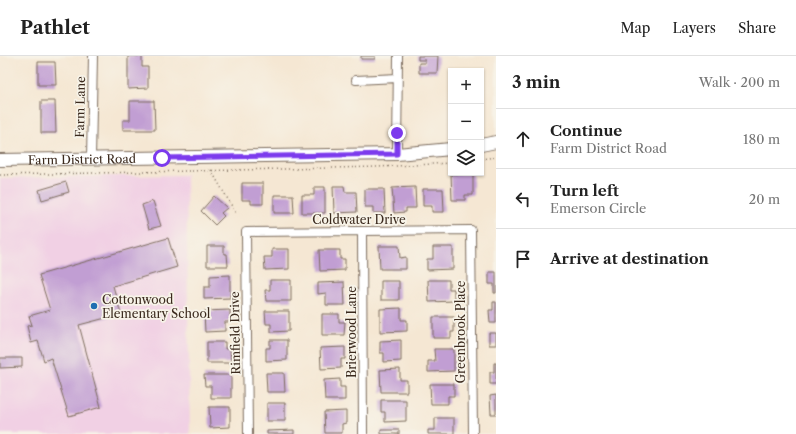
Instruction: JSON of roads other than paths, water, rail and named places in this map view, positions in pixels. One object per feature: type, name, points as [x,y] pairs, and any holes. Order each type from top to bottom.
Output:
[{"type":"street","name":"Farm Lane","points":[[91,159],[92,56]]},
{"type":"street","points":[[397,154],[398,56]]},
{"type":"street","points":[[356,80],[398,78]]},
{"type":"street","points":[[484,144],[496,142]]},
{"type":"street","name":"Farm District Road","points":[[0,160],[397,154],[448,149]]},
{"type":"street","name":"Coldwater Drive","points":[[246,232],[471,230]]},
{"type":"street","name":"Greenbrook Place","points":[[471,230],[472,434]]},
{"type":"street","name":"Brierwood Lane","points":[[362,231],[363,434]]},
{"type":"street","name":"Rimfield Drive","points":[[246,232],[248,434]]},
{"type":"place","name":"Cottonwood Elementary School","points":[[94,306]]}]
